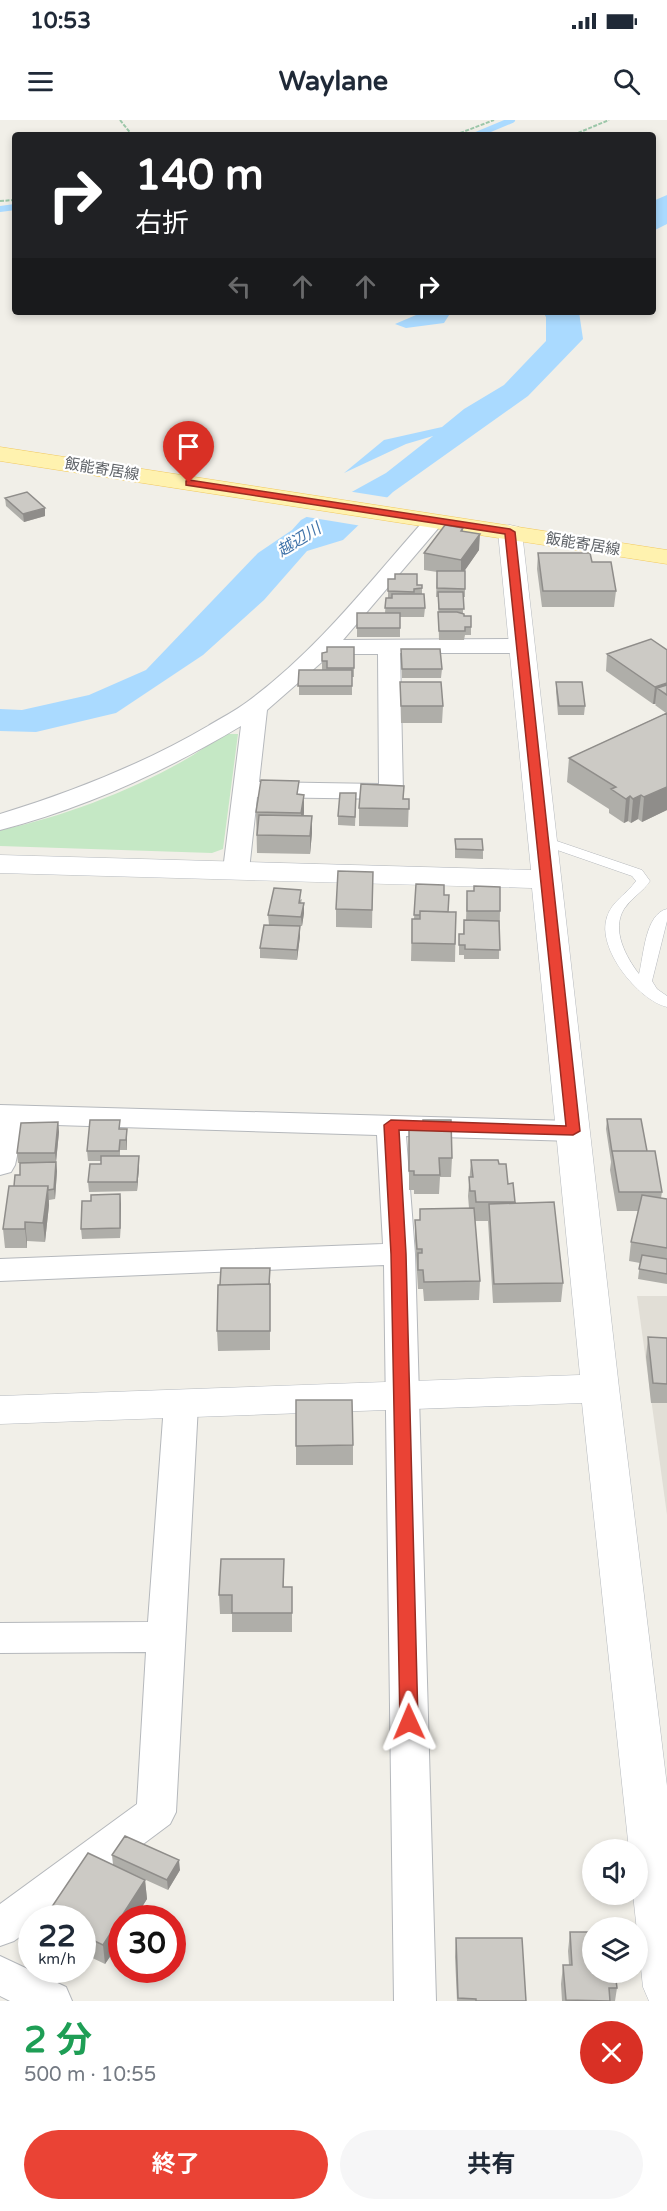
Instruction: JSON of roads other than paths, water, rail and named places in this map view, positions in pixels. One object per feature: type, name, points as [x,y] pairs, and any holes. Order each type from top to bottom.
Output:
[{"type":"main road","name":"飯能寄居線","points":[[0,454],[656,555]]},
{"type":"street","points":[[0,822],[69,801],[131,774],[194,744],[255,708],[325,647],[434,521]]},
{"type":"street","points":[[510,532],[600,1388],[667,1987]]},
{"type":"street","points":[[325,647],[522,646]]},
{"type":"street","points":[[246,789],[391,792],[389,647]]},
{"type":"street","points":[[236,870],[255,708]]},
{"type":"street","points":[[0,864],[546,879]]},
{"type":"street","points":[[0,1165],[6,1114],[573,1131]]},
{"type":"street","points":[[391,1125],[399,1254],[415,2001]]},
{"type":"street","points":[[0,1270],[399,1254]]},
{"type":"street","points":[[0,1410],[600,1388]]},
{"type":"street","points":[[0,1928],[156,1812],[181,1405]]},
{"type":"street","points":[[0,1638],[165,1637]]},
{"type":"street","points":[[0,1975],[51,2001]]},
{"type":"lane","points":[[542,840],[637,873],[644,881],[617,909],[613,918],[613,935],[626,967],[637,984],[667,1003]]},
{"type":"lane","points":[[651,992],[645,981],[658,922],[667,913]]},
{"type":"water","points":[[667,195],[667,224],[656,230],[656,200]]},
{"type":"water","points":[[416,315],[449,315],[444,323],[406,328],[395,324]]},
{"type":"water","name":"越辺川","points":[[545,315],[579,315],[583,339],[528,396],[393,492],[343,540],[307,551],[264,600],[203,655],[116,713],[36,732],[0,731],[0,709],[22,710],[89,695],[146,670],[258,553],[292,530],[301,520],[386,473],[433,436],[406,444],[344,473],[384,440],[442,427],[464,409],[504,385],[546,341]]},
{"type":"waterway","points":[[483,132],[512,120]]},
{"type":"waterway","points":[[0,209],[12,207]]}]
